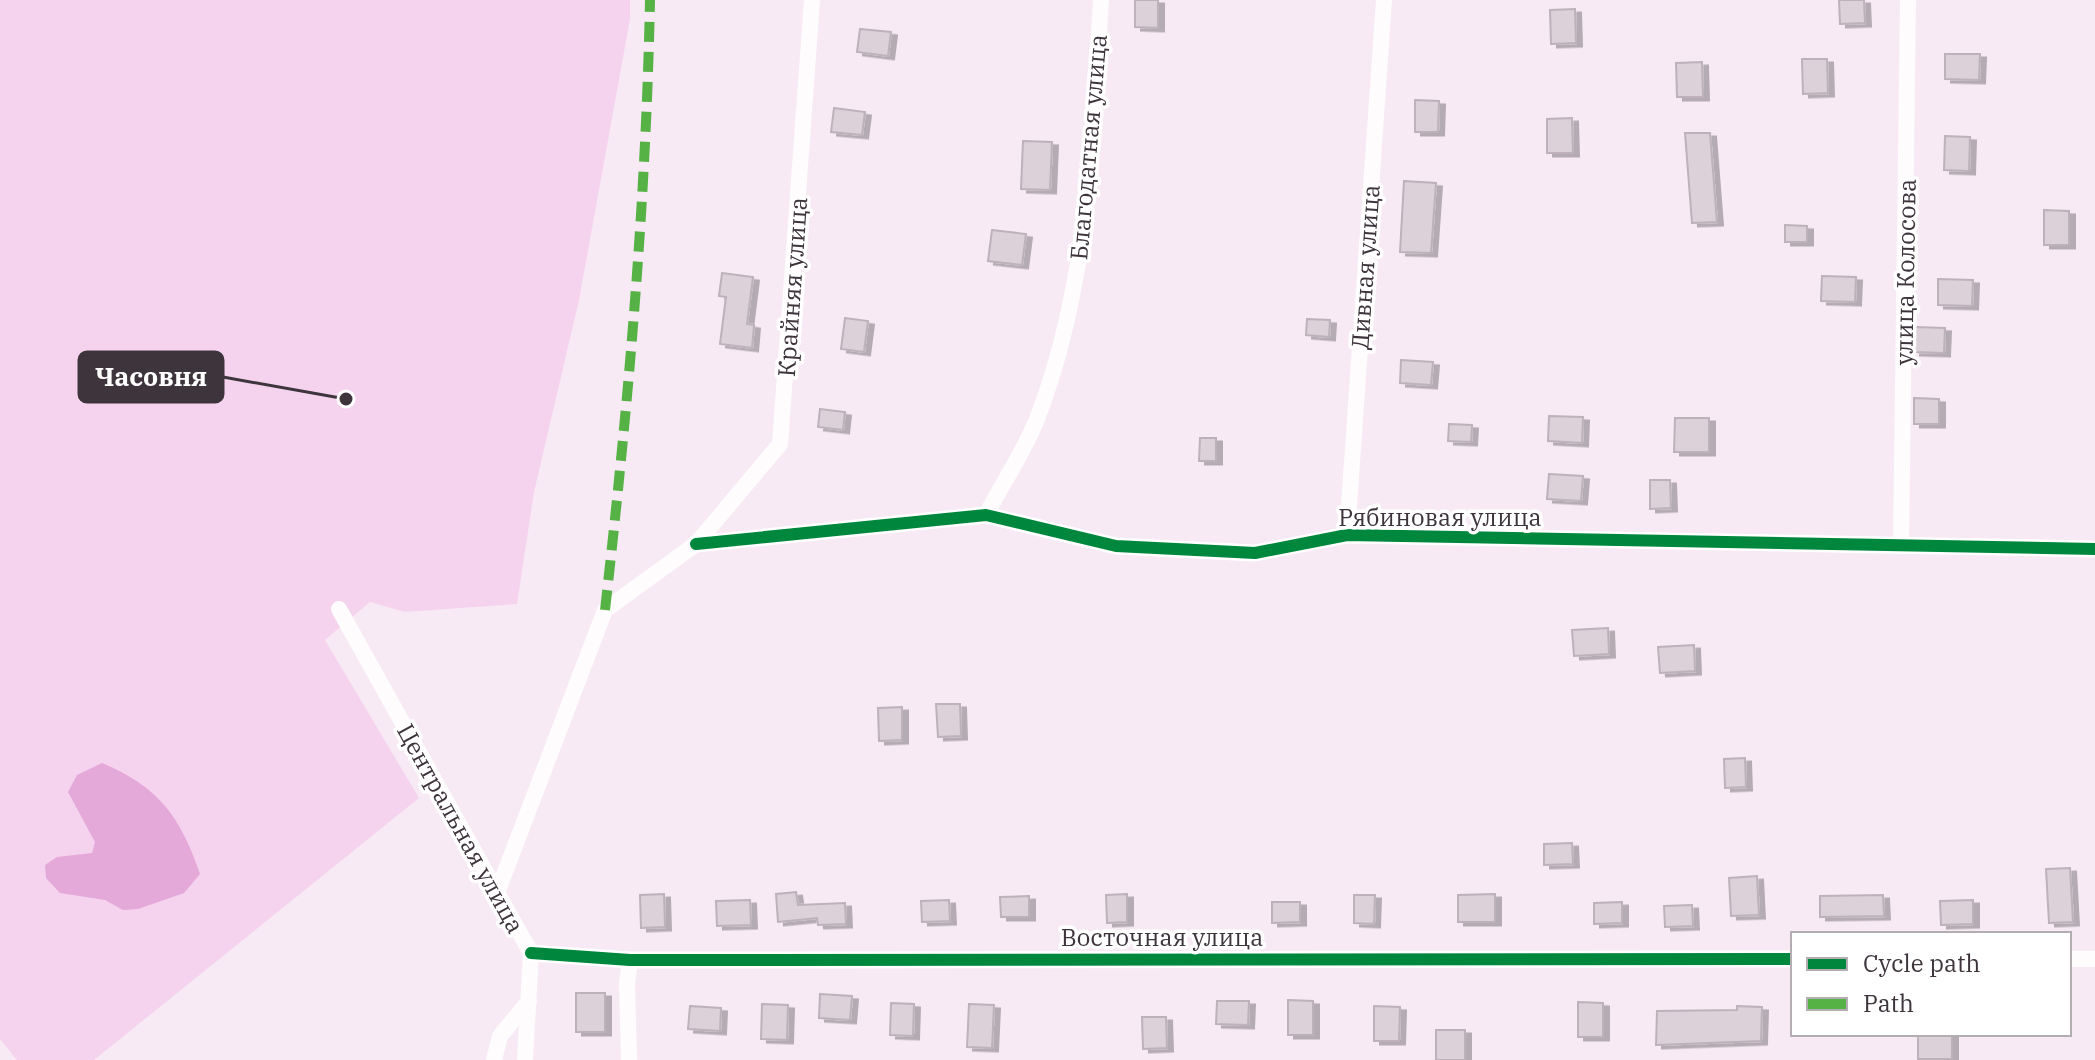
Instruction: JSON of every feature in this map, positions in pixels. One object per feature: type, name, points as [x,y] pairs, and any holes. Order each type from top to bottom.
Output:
[{"type":"street","name":"Крайняя улица","points":[[497,893],[605,610],[696,544],[780,444],[812,0]]},
{"type":"street","name":"Благодатная улица","points":[[986,515],[1036,420],[1073,304],[1089,192],[1101,0]]},
{"type":"street","name":"Дивная улица","points":[[1347,535],[1384,0]]},
{"type":"street","name":"улица Колосова","points":[[1901,545],[1908,0]]},
{"type":"street","name":"Рябиновая улица","points":[[696,544],[986,515],[1116,546],[1255,553],[1347,535],[2095,549]]},
{"type":"street","name":"Центральная улица","points":[[339,609],[531,953],[525,1060]]},
{"type":"street","name":"Восточная улица","points":[[531,953],[630,960],[1791,959]]},
{"type":"street","points":[[2071,959],[2095,959]]},
{"type":"street","points":[[629,1060],[627,984],[630,960]]},
{"type":"street","points":[[494,1060],[500,1036],[529,1001]]},
{"type":"shaded area","points":[[0,0],[630,0],[630,19],[579,300],[534,492],[517,604],[405,612],[370,602],[325,640],[419,798],[94,1060],[17,1060],[0,1039]]},
{"type":"shaded area","points":[[102,763],[139,782],[153,793],[175,820],[200,874],[184,893],[138,909],[123,910],[105,900],[60,893],[46,878],[45,865],[57,857],[92,853],[95,842],[68,792],[77,775]]},
{"type":"building","points":[[1135,0],[1158,0],[1158,28],[1135,27]]},
{"type":"building","points":[[1839,0],[1864,0],[1865,23],[1840,24]]},
{"type":"building","points":[[1575,9],[1576,43],[1551,44],[1550,10]]},
{"type":"building","points":[[860,29],[891,32],[888,56],[857,52]]},
{"type":"building","points":[[1945,54],[1980,54],[1979,80],[1945,79]]},
{"type":"building","points":[[1802,59],[1827,59],[1828,93],[1803,94]]},
{"type":"building","points":[[1702,62],[1703,97],[1677,97],[1676,63]]},
{"type":"building","points":[[1415,100],[1439,101],[1438,132],[1415,132]]},
{"type":"building","points":[[834,108],[865,112],[862,135],[831,132]]},
{"type":"building","points":[[1572,118],[1573,153],[1547,153],[1547,119]]},
{"type":"building","points":[[1685,133],[1710,133],[1717,222],[1692,223]]},
{"type":"building","points":[[1945,136],[1970,137],[1969,171],[1944,170]]},
{"type":"building","points":[[1023,141],[1052,142],[1050,190],[1021,189]]},
{"type":"building","points":[[1404,181],[1436,183],[1431,253],[1400,252]]},
{"type":"building","points":[[2044,210],[2069,211],[2069,245],[2044,245]]},
{"type":"building","points":[[1785,225],[1807,226],[1807,242],[1785,242]]},
{"type":"building","points":[[992,230],[1026,234],[1022,265],[988,261]]},
{"type":"building","points":[[722,273],[753,277],[747,324],[754,325],[752,348],[720,344],[726,297],[719,296]]},
{"type":"building","points":[[1822,276],[1856,277],[1855,302],[1821,301]]},
{"type":"building","points":[[1938,279],[1973,280],[1972,306],[1938,305]]},
{"type":"building","points":[[845,318],[868,321],[864,352],[841,349]]},
{"type":"building","points":[[1307,319],[1330,320],[1329,337],[1306,335]]},
{"type":"building","points":[[1915,327],[1945,328],[1944,353],[1914,352]]},
{"type":"building","points":[[1401,360],[1433,362],[1431,385],[1400,383]]},
{"type":"building","points":[[1914,398],[1939,399],[1939,424],[1914,424]]},
{"type":"building","points":[[820,409],[845,412],[843,430],[818,427]]},
{"type":"building","points":[[1549,416],[1583,417],[1582,443],[1548,441]]},
{"type":"building","points":[[1675,418],[1709,418],[1709,452],[1674,452]]},
{"type":"building","points":[[1449,424],[1472,425],[1471,442],[1448,441]]},
{"type":"building","points":[[1200,438],[1216,438],[1216,461],[1199,461]]},
{"type":"building","points":[[1549,474],[1583,476],[1581,501],[1547,499]]},
{"type":"building","points":[[1650,480],[1670,480],[1671,508],[1650,509]]},
{"type":"building","points":[[1608,628],[1609,654],[1574,656],[1572,630]]},
{"type":"building","points":[[1694,645],[1695,671],[1660,673],[1658,647]]},
{"type":"building","points":[[936,704],[960,704],[961,736],[938,737]]},
{"type":"building","points":[[902,707],[902,740],[879,741],[878,708]]},
{"type":"building","points":[[1745,758],[1746,787],[1725,788],[1724,759]]},
{"type":"building","points":[[1572,843],[1573,864],[1544,865],[1544,844]]},
{"type":"building","points":[[2070,868],[2073,922],[2049,923],[2046,869]]},
{"type":"building","points":[[1757,876],[1759,915],[1731,916],[1729,878]]},
{"type":"building","points":[[796,892],[798,905],[845,903],[846,924],[818,925],[817,918],[778,922],[776,894]]},
{"type":"building","points":[[664,894],[665,927],[641,928],[640,895]]},
{"type":"building","points":[[1127,894],[1127,922],[1107,923],[1106,895]]},
{"type":"building","points":[[1495,894],[1495,922],[1458,922],[1458,895]]},
{"type":"building","points":[[1354,895],[1375,895],[1374,924],[1354,923]]},
{"type":"building","points":[[1883,895],[1884,916],[1820,917],[1820,896]]},
{"type":"building","points":[[1029,896],[1029,917],[1001,917],[1000,897]]},
{"type":"building","points":[[750,900],[751,925],[717,926],[716,901]]},
{"type":"building","points":[[949,900],[950,921],[922,922],[921,901]]},
{"type":"building","points":[[1973,900],[1973,924],[1941,925],[1940,901]]},
{"type":"building","points":[[1272,902],[1300,902],[1300,922],[1272,923]]},
{"type":"building","points":[[1622,902],[1622,923],[1594,924],[1594,903]]},
{"type":"building","points":[[1692,905],[1693,926],[1665,927],[1664,906]]},
{"type":"building","points":[[576,993],[605,993],[605,1032],[576,1032]]},
{"type":"building","points":[[820,994],[852,996],[850,1020],[819,1018]]},
{"type":"building","points":[[1288,1000],[1313,1001],[1313,1035],[1288,1035]]},
{"type":"building","points":[[1217,1001],[1249,1001],[1248,1025],[1216,1024]]},
{"type":"building","points":[[1578,1002],[1603,1003],[1603,1037],[1578,1037]]},
{"type":"building","points":[[891,1003],[914,1004],[913,1036],[890,1035]]},
{"type":"building","points":[[762,1004],[788,1005],[787,1040],[761,1039]]},
{"type":"building","points":[[969,1004],[994,1005],[992,1048],[967,1047]]},
{"type":"building","points":[[690,1006],[721,1008],[720,1031],[688,1029]]},
{"type":"building","points":[[1374,1006],[1400,1007],[1399,1041],[1374,1041]]},
{"type":"building","points":[[1737,1006],[1762,1007],[1761,1041],[1656,1045],[1657,1011],[1737,1010]]},
{"type":"building","points":[[1142,1017],[1166,1017],[1167,1048],[1143,1049]]},
{"type":"building","points":[[1436,1030],[1465,1030],[1465,1060],[1436,1060]]},
{"type":"building","points":[[1918,1036],[1952,1036],[1952,1059],[1918,1059]]},
{"type":"marked path","points":[[605,610],[635,305],[645,153],[650,0]]},
{"type":"cycle path","points":[[696,544],[986,515],[1116,546],[1255,553],[1347,535],[2095,549]]},
{"type":"cycle path","points":[[531,953],[630,960],[1791,959]]},
{"type":"place","name":"Часовня","points":[[346,399]]}]
